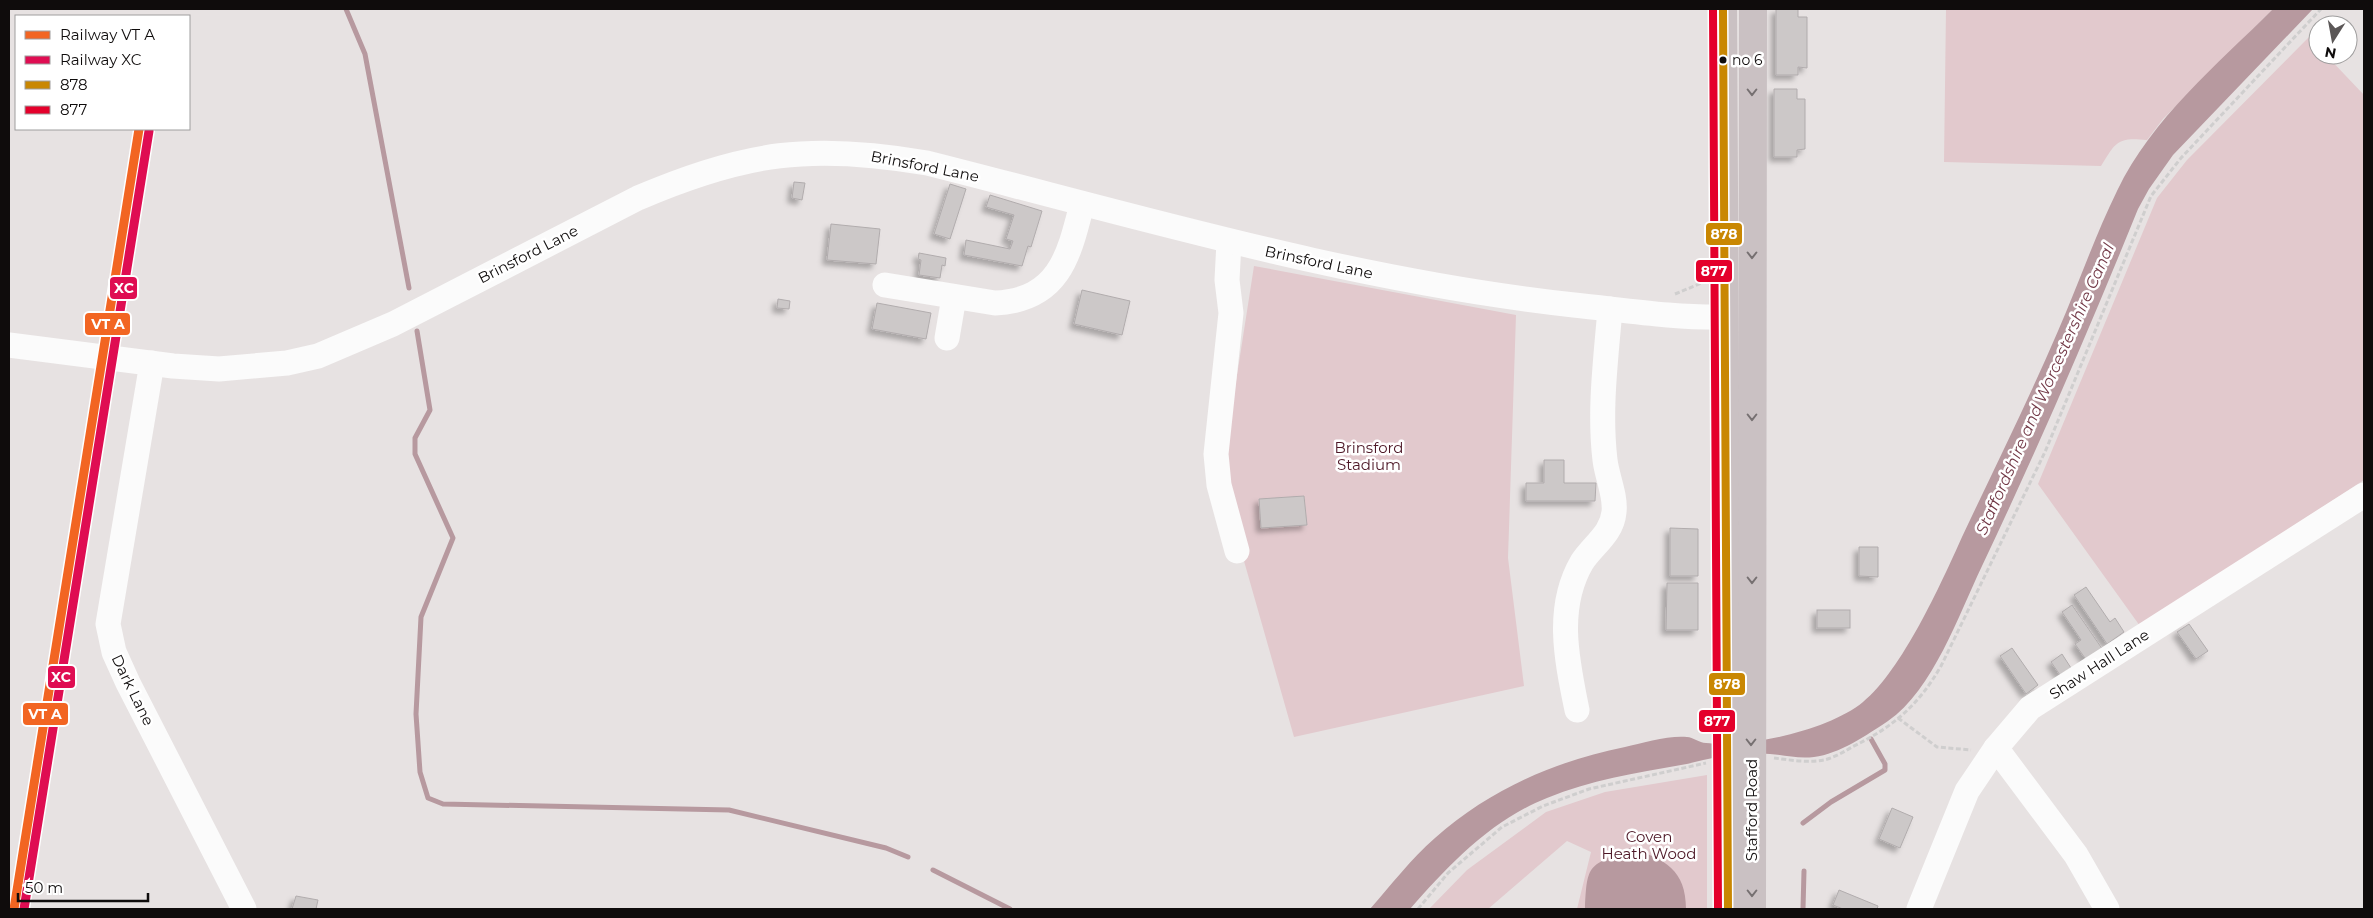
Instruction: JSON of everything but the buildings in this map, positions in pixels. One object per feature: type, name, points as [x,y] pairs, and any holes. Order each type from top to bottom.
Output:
[{"type":"highway","points":[[1723,9],[1725,317],[1739,712]]},
{"type":"highway","points":[[1739,712],[1752,9]]},
{"type":"highway","name":"Stafford Road","points":[[1728,909],[1739,768],[1739,712]]},
{"type":"highway","name":"Stafford Road","points":[[1739,768],[1752,909]]},
{"type":"street","name":"Brinsford Lane","points":[[9,345],[152,363],[219,369],[255,368],[287,364],[318,356],[393,324],[638,198],[679,180],[721,166],[755,158],[802,152],[846,152],[888,156],[927,163],[1229,242],[1374,274],[1537,301],[1610,309],[1725,317]]},
{"type":"street","points":[[885,285],[996,303],[1012,302],[1045,286],[1064,265],[1082,204]]},
{"type":"street","points":[[1229,242],[1227,280],[1230,313],[1216,454],[1219,485],[1237,551]]},
{"type":"street","points":[[946,338],[954,296]]},
{"type":"street","points":[[1577,710],[1564,636],[1565,614],[1576,574],[1584,560],[1612,524],[1614,511],[1605,460],[1604,429],[1610,309]]},
{"type":"street","name":"Dark Lane","points":[[152,363],[108,624],[114,652],[128,683],[244,909]]},
{"type":"street","name":"Shaw Hall Lane","points":[[1919,909],[1967,791],[1996,748],[2030,708],[2364,495]]},
{"type":"street","points":[[1996,748],[2076,855],[2106,909]]},
{"type":"path","points":[[1418,909],[1448,873],[1502,827],[1543,806],[1589,789],[1739,768],[1825,760],[1879,734],[1914,705],[1927,691],[1941,666],[2045,452],[2151,196],[2181,158],[2321,9]]},
{"type":"path","points":[[1674,294],[1710,280]]},
{"type":"path","points":[[1898,718],[1937,747],[1964,750],[1996,748]]},
{"type":"green space","points":[[1946,9],[2273,9],[2163,119],[2147,140],[2129,139],[2118,143],[2110,151],[2101,166],[1944,162]]},
{"type":"green space","points":[[2308,38],[2308,65],[2336,65],[2364,95],[2364,480],[2140,626],[2038,484],[2157,198],[2187,160]]},
{"type":"green space","name":"Brinsford Stadium","points":[[1254,266],[1516,315],[1508,558],[1524,686],[1294,737],[1242,554],[1224,459]]},
{"type":"green space","name":"Coven Heath Wood","points":[[1707,775],[1707,909],[1577,909],[1591,852],[1567,841],[1488,909],[1429,909],[1467,870],[1546,812],[1605,792]]},
{"type":"water","name":"Staffordshire and Worcestershire Canal","points":[[2273,9],[2313,9],[2173,155],[2149,189],[2138,209],[2043,433],[1954,628],[1931,671],[1904,707],[1888,721],[1862,738],[1843,748],[1823,755],[1802,758],[1758,754],[1715,758],[1613,778],[1580,786],[1547,798],[1507,818],[1489,831],[1456,860],[1410,909],[1370,909],[1409,863],[1456,821],[1500,792],[1548,769],[1599,753],[1664,738],[1687,737],[1703,743],[1724,744],[1766,740],[1788,735],[1810,729],[1848,712],[1863,702],[1878,688],[1906,648],[1932,601],[2035,383],[2109,208],[2131,165],[2148,140],[2187,94]]},
{"type":"water","points":[[1630,848],[1663,862],[1678,875],[1685,896],[1686,909],[1585,909],[1587,882],[1593,868],[1598,863]]},
{"type":"waterway","points":[[346,9],[365,54],[409,288]]},
{"type":"waterway","points":[[417,331],[430,410],[415,438],[415,454],[453,538],[421,617],[416,714],[420,772],[428,798],[443,804],[729,810],[886,848],[908,857]]},
{"type":"waterway","points":[[1803,823],[1831,802],[1885,770],[1885,764],[1871,739]]},
{"type":"waterway","points":[[933,870],[1010,909]]},
{"type":"waterway","points":[[1803,909],[1804,871]]},
{"type":"transit line","name":"877","points":[[1713,9],[1718,909]]},
{"type":"transit line","name":"878","points":[[1723,9],[1728,909]]},
{"type":"transit line","points":[[14,909],[139,130]]},
{"type":"rail line","name":"XC","points":[[24,909],[149,131]]},
{"type":"place","name":"no 6","points":[[1723,60]]}]
